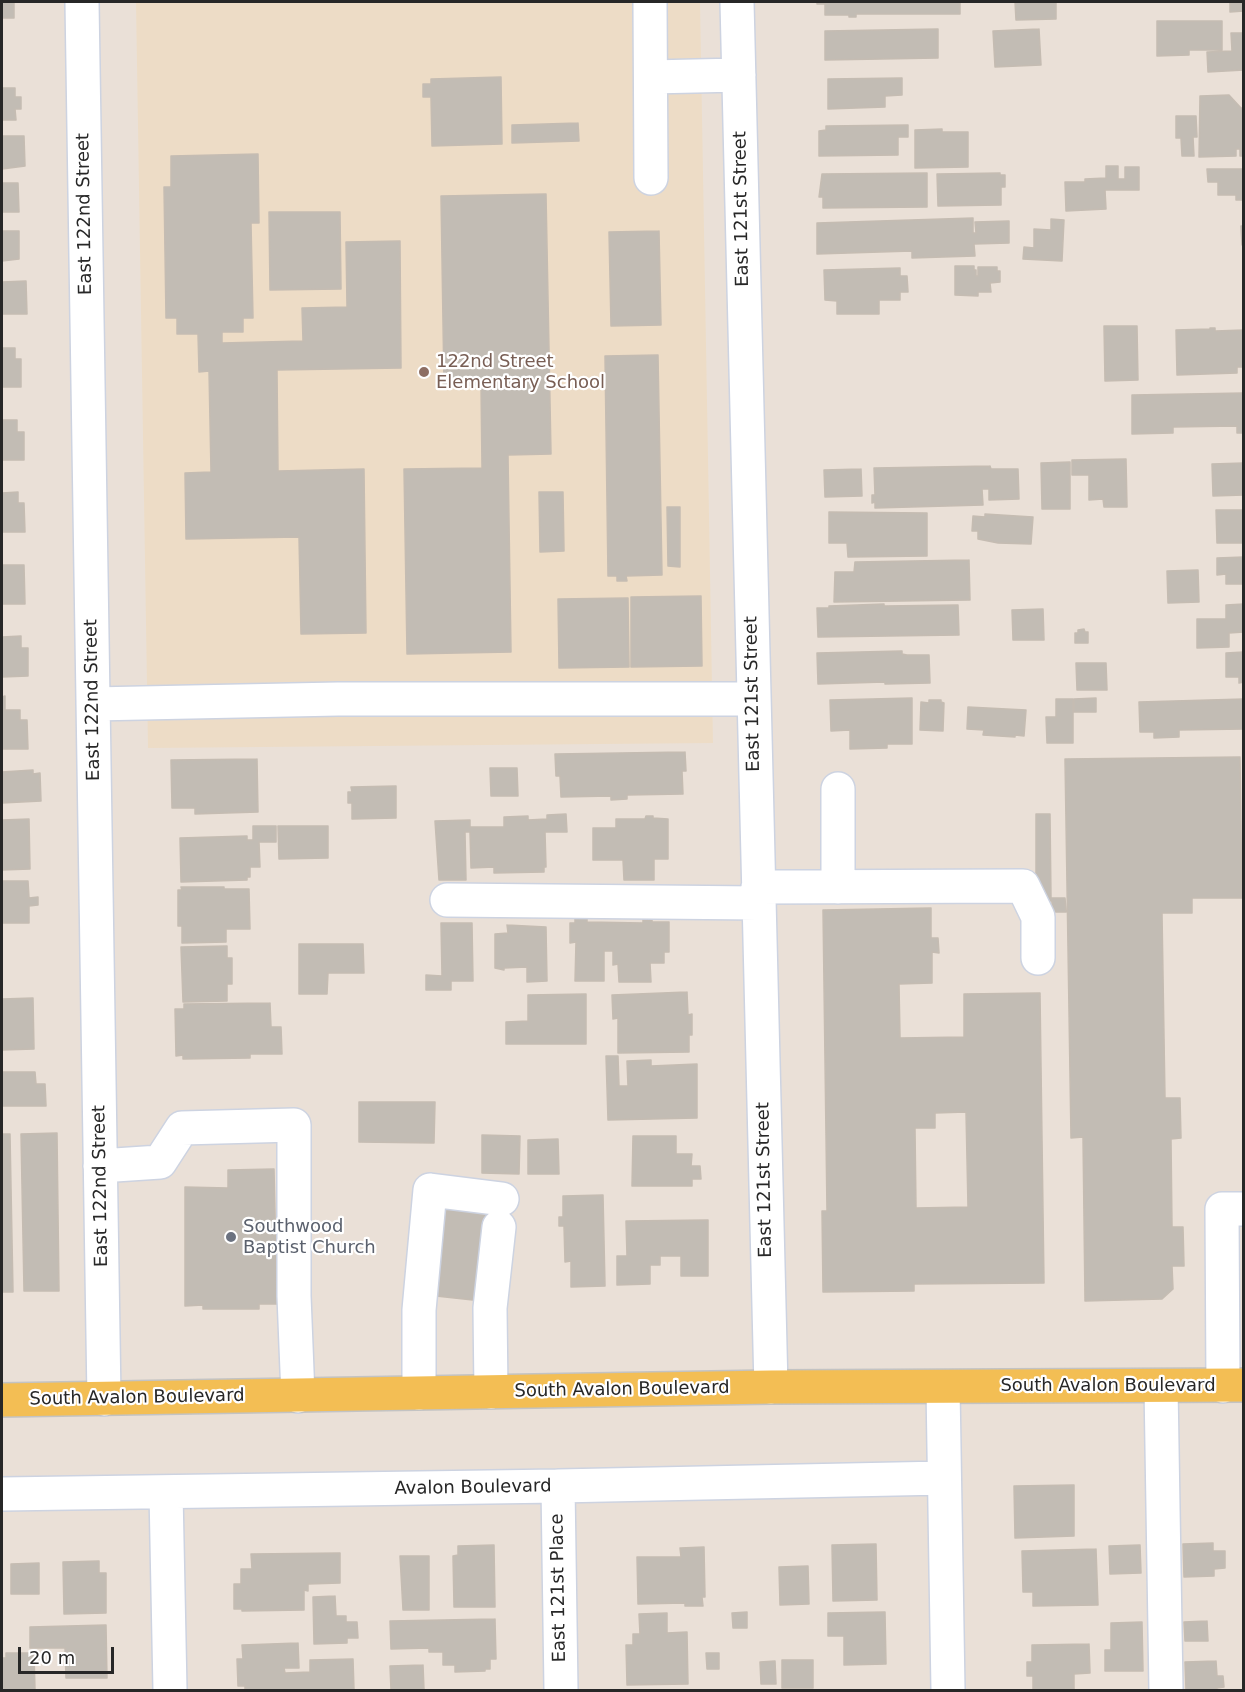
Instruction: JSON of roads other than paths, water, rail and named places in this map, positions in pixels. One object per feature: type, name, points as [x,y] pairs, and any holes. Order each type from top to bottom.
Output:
[{"type":"main road","name":"South Avalon Boulevard","points":[[2,1400],[771,1387],[1233,1385]]},
{"type":"street","name":"East 122nd Street","points":[[82,2],[104,1399]]},
{"type":"street","points":[[650,2],[651,178]]},
{"type":"street","name":"East 121st Street","points":[[737,2],[771,1387]]},
{"type":"street","points":[[651,77],[739,75]]},
{"type":"street","points":[[93,704],[338,699],[753,699]]},
{"type":"street","points":[[838,789],[838,887]]},
{"type":"street","points":[[447,900],[758,895],[838,887],[1023,886],[1038,917],[1038,958]]},
{"type":"street","points":[[100,1166],[160,1162],[182,1128],[294,1125],[294,1296],[298,1395]]},
{"type":"street","points":[[419,1393],[419,1310],[430,1190],[501,1213],[490,1308],[492,1392]]},
{"type":"street","points":[[1233,1385],[1222,1209],[1244,1209]]},
{"type":"street","points":[[1161,1386],[1166,1690]]},
{"type":"street","points":[[943,1388],[948,1690]]},
{"type":"street","name":"Avalon Boulevard","points":[[2,1494],[944,1478]]},
{"type":"street","name":"East 121st Place","points":[[558,1486],[561,1690]]},
{"type":"street","points":[[166,1492],[170,1690]]},
{"type":"place","name":"122nd Street Elementary School","points":[[424,372]]},
{"type":"place","name":"Southwood Baptist Church","points":[[231,1237]]}]
